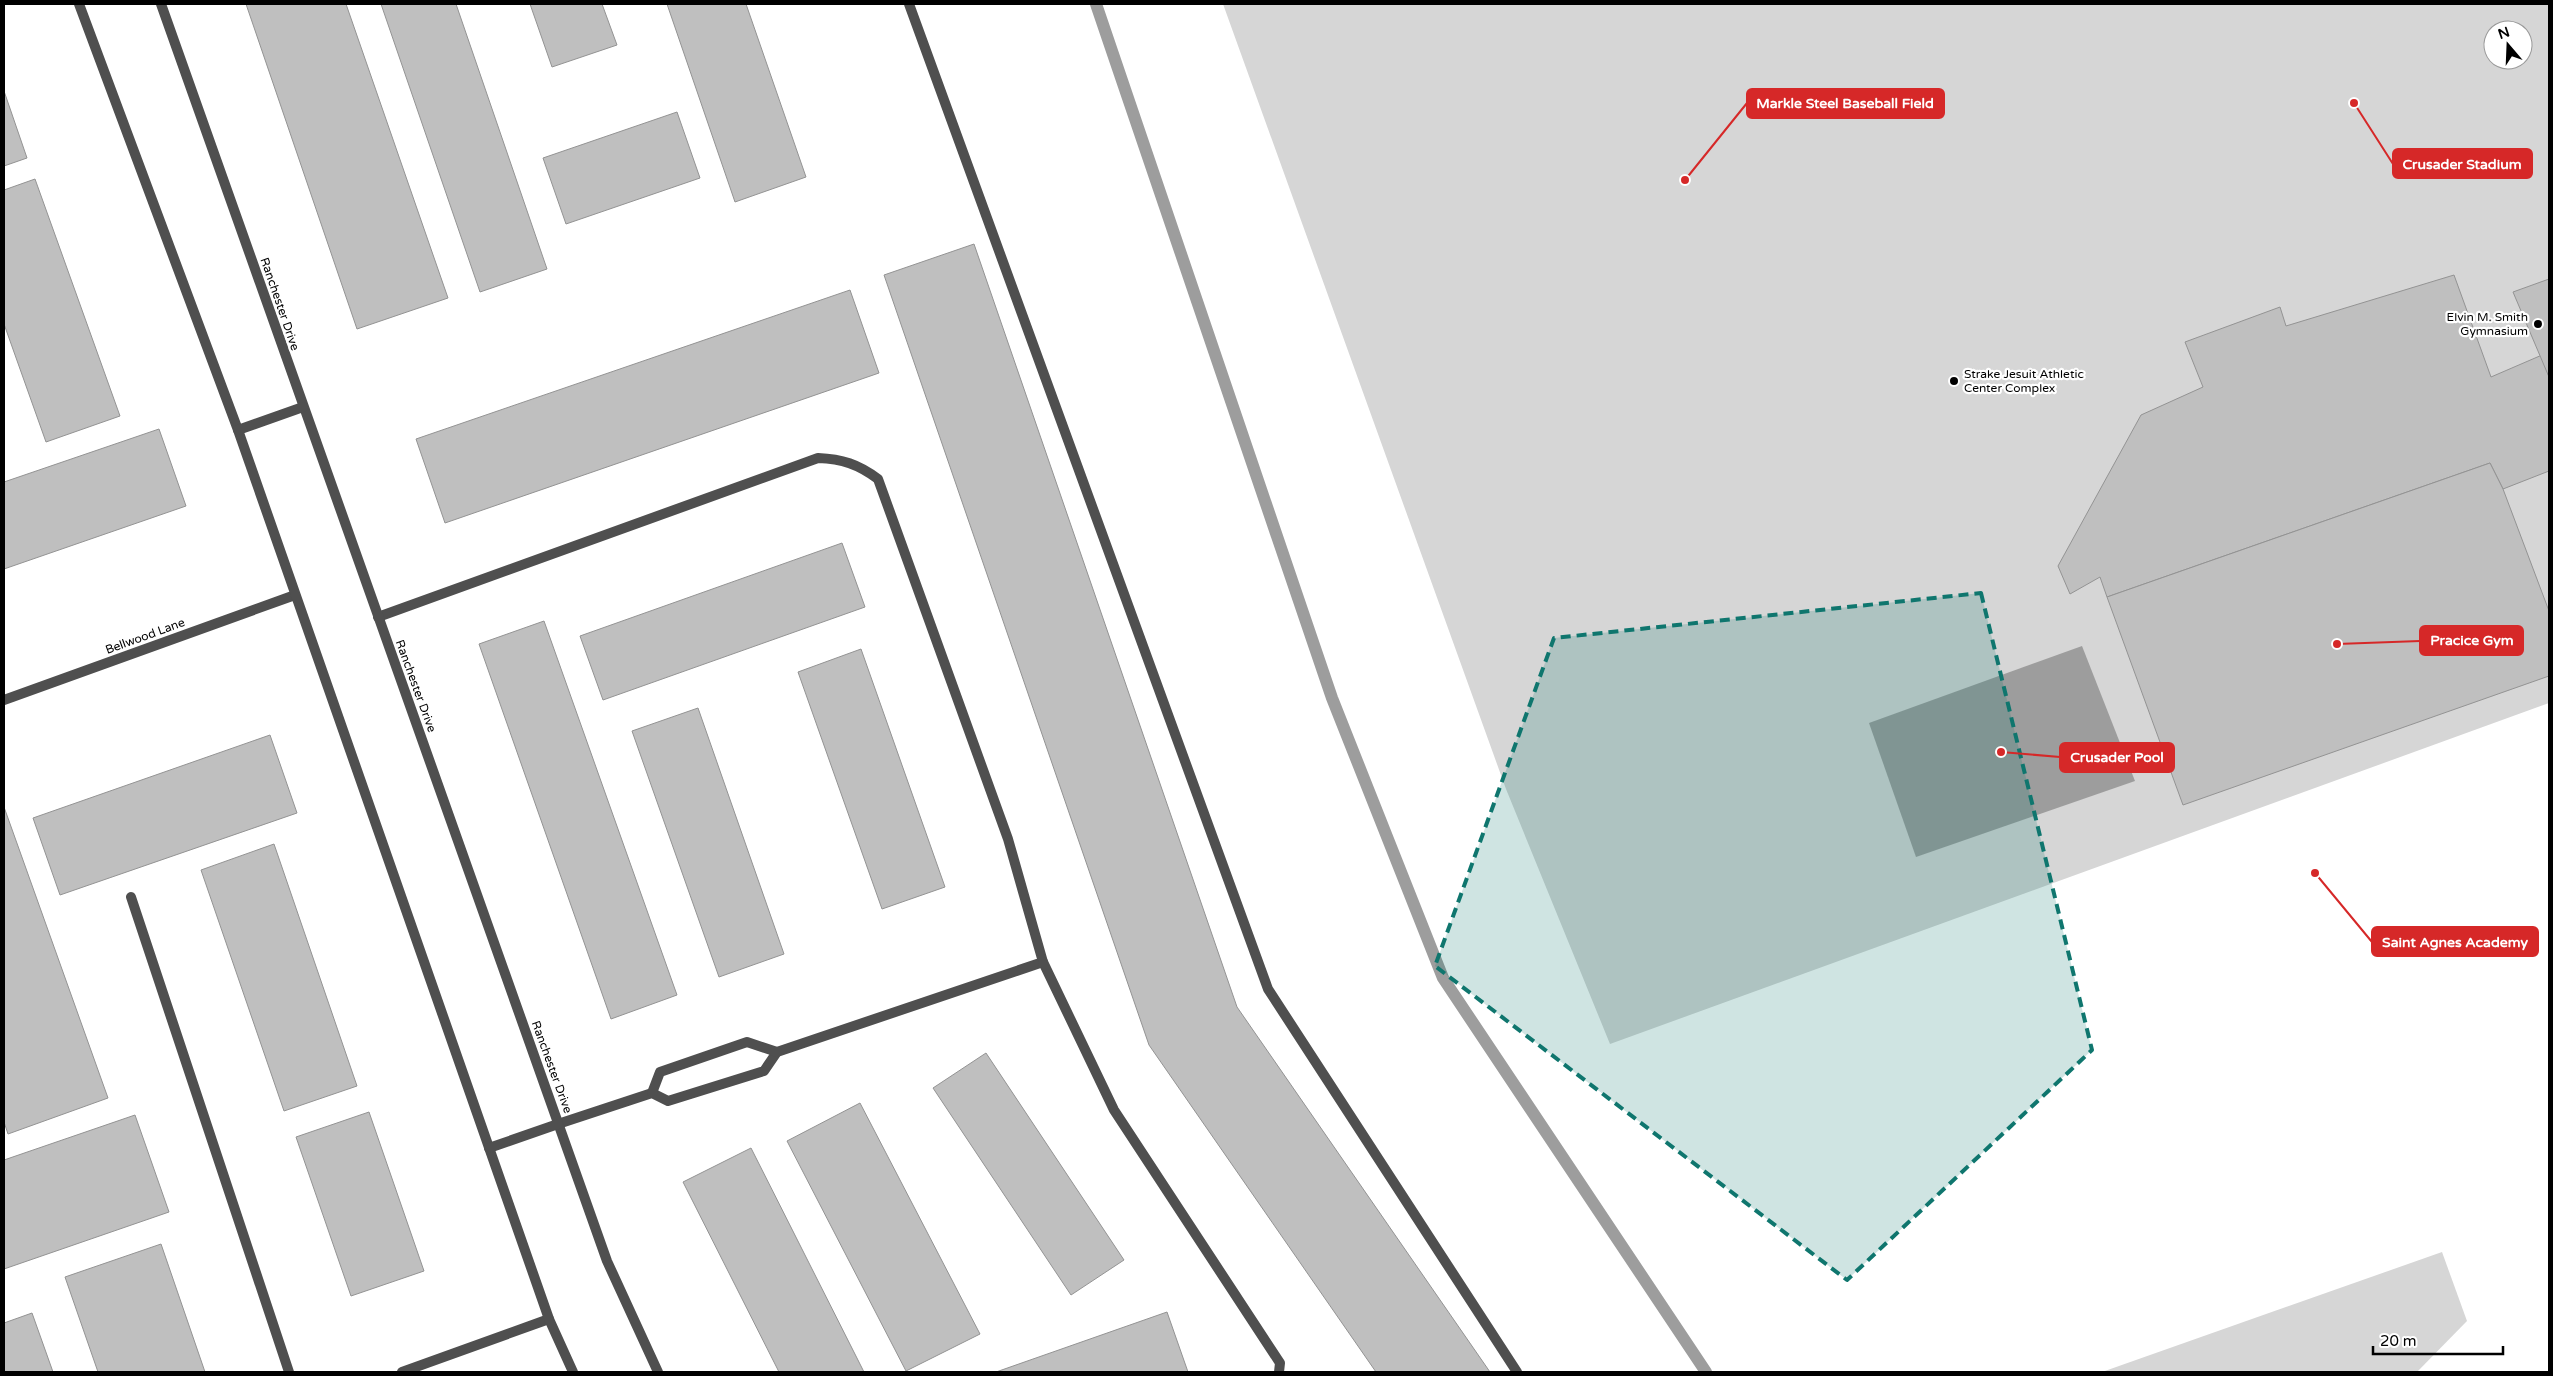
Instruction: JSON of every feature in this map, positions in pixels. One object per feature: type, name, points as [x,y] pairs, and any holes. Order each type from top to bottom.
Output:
[{"type":"street","points":[[79,4],[238,430],[548,1319],[573,1372]]},
{"type":"street","name":"Ranchester Drive","points":[[161,4],[607,1261],[658,1372]]},
{"type":"street","points":[[909,4],[1268,989],[1517,1372]]},
{"type":"street","points":[[238,430],[303,406]]},
{"type":"street","points":[[378,617],[818,458],[841,459],[863,468],[878,479],[1008,839],[1043,962],[1114,1110],[1280,1362],[1279,1372]]},
{"type":"street","name":"Bellwood Lane","points":[[4,700],[296,595]]},
{"type":"street","points":[[131,898],[289,1372]]},
{"type":"street","points":[[489,1148],[652,1093],[668,1102],[764,1071],[777,1052],[1043,962]]},
{"type":"street","points":[[652,1093],[660,1072],[747,1042],[777,1052]]},
{"type":"street","points":[[402,1372],[548,1319]]},
{"type":"highlighted area","points":[[1981,593],[2092,1050],[1847,1280],[1435,966],[1554,638]]},
{"type":"shaded area","name":"Strake Jesuit Athletic Center Complex","points":[[1223,4],[2549,4],[2549,703],[1610,1044],[1506,789]]},
{"type":"shaded area","points":[[2082,646],[2135,781],[1916,857],[1869,723]]},
{"type":"shaded area","points":[[2442,1252],[2467,1321],[2417,1372],[2102,1372]]},
{"type":"building","points":[[246,4],[346,4],[448,298],[357,329]]},
{"type":"building","points":[[381,4],[456,4],[547,269],[480,292]]},
{"type":"building","points":[[530,4],[602,4],[617,45],[552,67]]},
{"type":"building","points":[[667,4],[746,4],[806,177],[735,202]]},
{"type":"building","points":[[4,91],[27,158],[4,166]]},
{"type":"building","points":[[677,112],[700,178],[566,224],[543,158]]},
{"type":"building","points":[[35,179],[120,416],[46,442],[4,324],[4,190]]},
{"type":"building","points":[[974,244],[1237,1007],[1490,1372],[1376,1372],[1149,1045],[884,275]]},
{"type":"building","points":[[2454,275],[2491,377],[2542,355],[2549,377],[2549,471],[2503,489],[2490,463],[2107,597],[2100,577],[2070,594],[2058,566],[2141,415],[2203,387],[2185,342],[2280,307],[2286,326]]},
{"type":"building","name":"Elvin M. Smith Gymnasium","points":[[2549,279],[2549,377],[2513,292]]},
{"type":"building","points":[[850,290],[879,373],[445,523],[416,439]]},
{"type":"building","points":[[159,429],[186,506],[4,569],[4,482]]},
{"type":"building","points":[[2490,463],[2503,489],[2549,611],[2549,676],[2183,805],[2107,597]]},
{"type":"building","points":[[842,543],[865,607],[603,700],[580,636]]},
{"type":"building","points":[[544,621],[677,995],[611,1019],[479,644]]},
{"type":"building","points":[[861,649],[945,887],[882,909],[798,672]]},
{"type":"building","points":[[698,708],[784,954],[719,977],[632,731]]},
{"type":"building","points":[[270,735],[297,813],[60,895],[33,818]]},
{"type":"building","points":[[4,807],[108,1098],[8,1134],[4,1122]]},
{"type":"building","points":[[274,844],[357,1086],[284,1111],[201,870]]},
{"type":"building","points":[[986,1053],[1124,1260],[1071,1295],[933,1088]]},
{"type":"building","points":[[860,1103],[980,1334],[906,1371],[787,1141]]},
{"type":"building","points":[[369,1112],[424,1271],[351,1296],[296,1137]]},
{"type":"building","points":[[135,1115],[169,1212],[4,1269],[4,1160]]},
{"type":"building","points":[[751,1148],[864,1372],[779,1372],[683,1182]]},
{"type":"building","points":[[161,1244],[205,1372],[98,1372],[65,1277]]},
{"type":"building","points":[[1167,1312],[1188,1372],[996,1372]]},
{"type":"building","points":[[32,1313],[53,1372],[4,1372],[4,1323]]},
{"type":"waterway","points":[[1096,4],[1332,698],[1443,978],[1706,1372]]},
{"type":"place","name":"Crusader Stadium","points":[[2354,103]]},
{"type":"place","name":"Markle Steel Baseball Field","points":[[1685,180]]},
{"type":"place","name":"Elvin M. Smith Gymnasium","points":[[2538,324]]},
{"type":"place","name":"Strake Jesuit Athletic Center Complex","points":[[1954,381]]},
{"type":"place","name":"Pracice Gym","points":[[2337,644]]},
{"type":"place","name":"Crusader Pool","points":[[2001,752]]},
{"type":"place","name":"Saint Agnes Academy","points":[[2315,873]]}]
